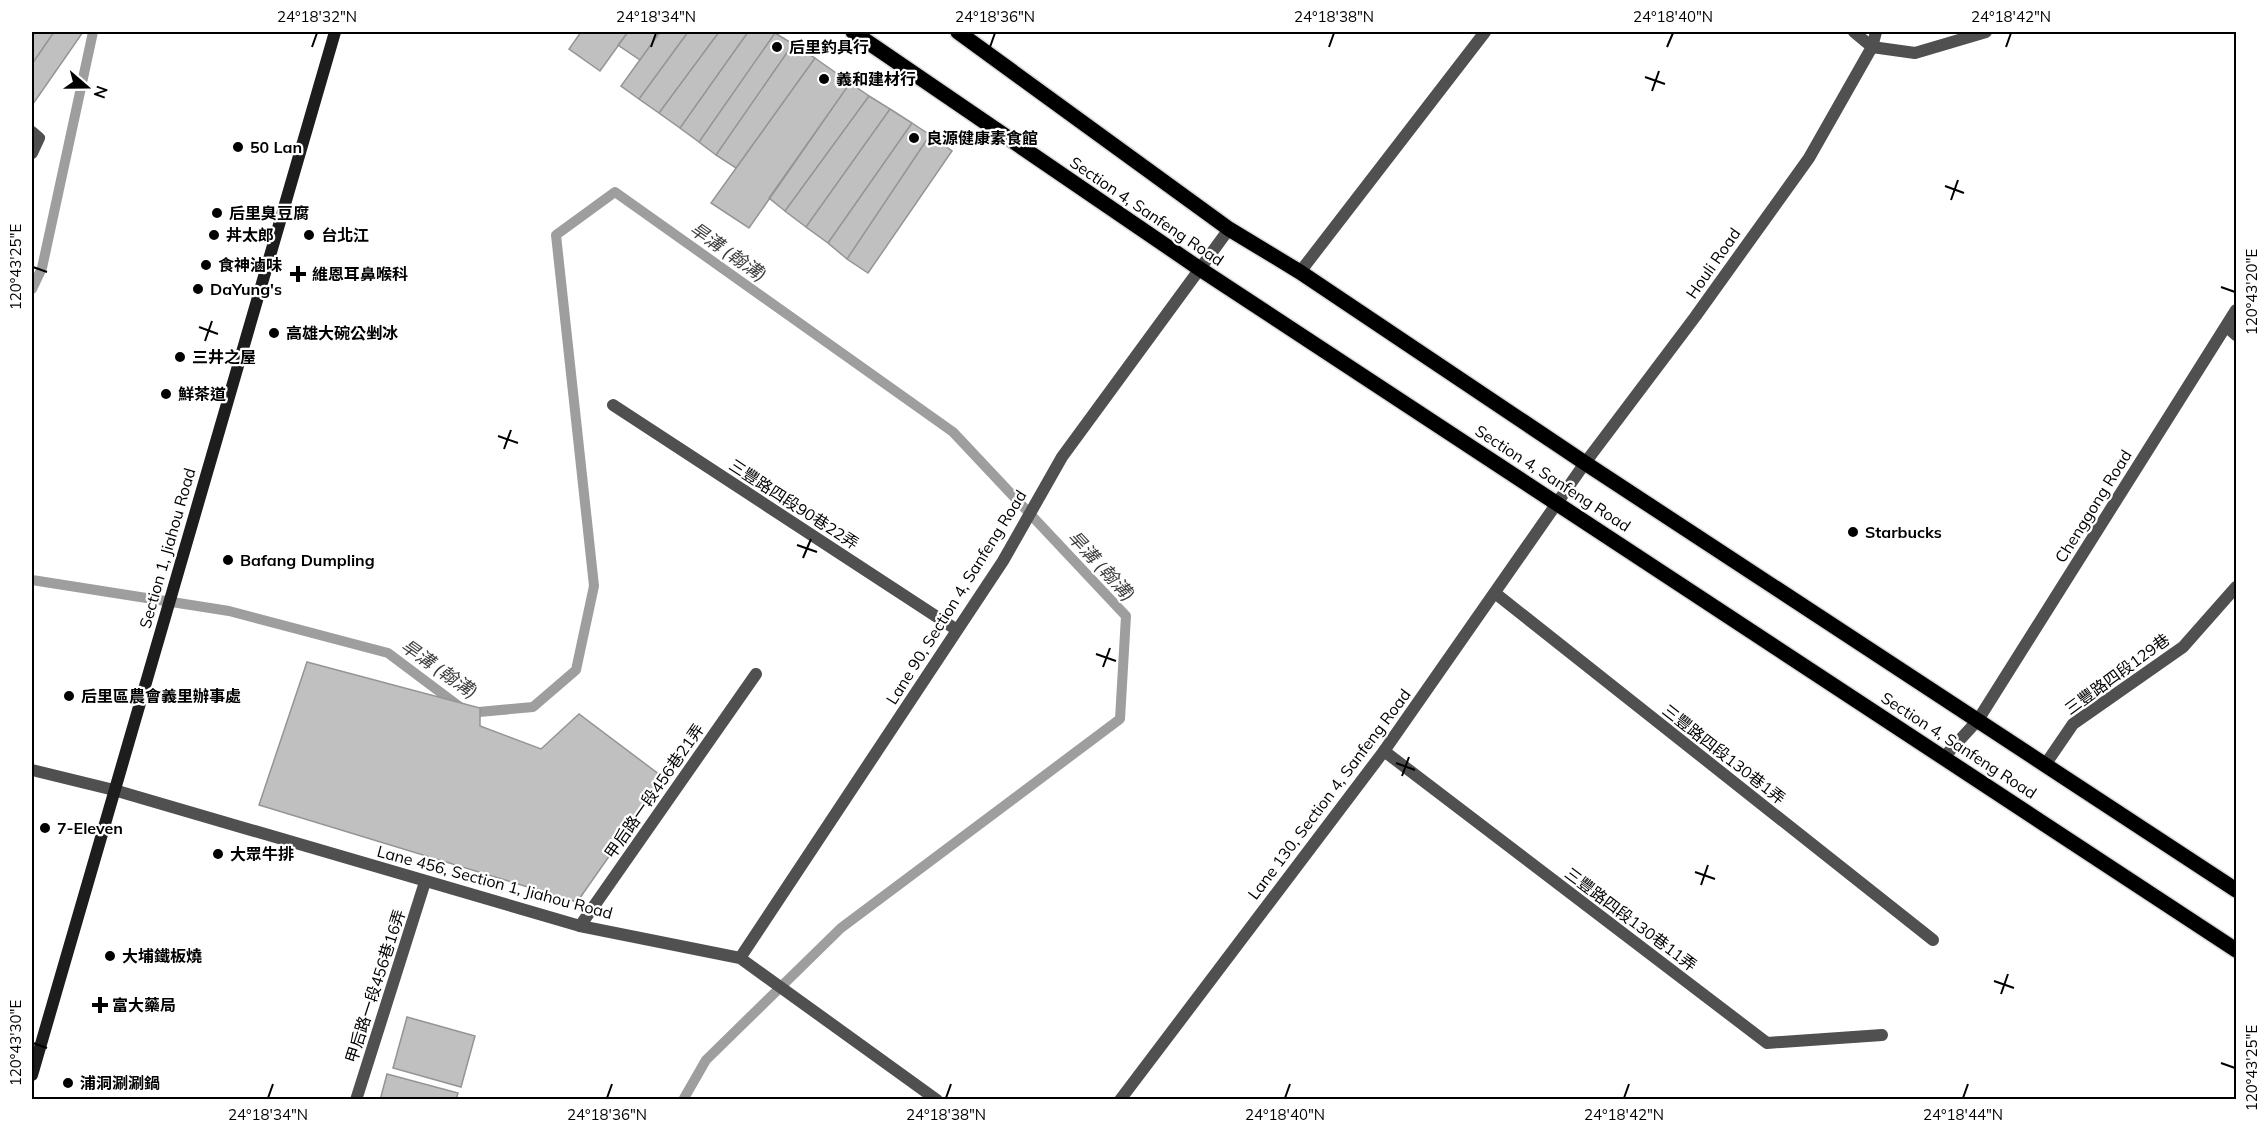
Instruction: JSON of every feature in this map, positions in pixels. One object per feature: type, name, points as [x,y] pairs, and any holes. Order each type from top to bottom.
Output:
[{"type":"main road","name":"Section 1, Jiahou Road","points":[[32,1075],[335,32]]},
{"type":"main road","name":"Section 4, Sanfeng Road","points":[[853,32],[1200,270],[1945,756],[2236,950]]},
{"type":"main road","name":"Section 4, Sanfeng Road","points":[[958,32],[1229,229],[1300,272],[1585,463],[2236,890]]},
{"type":"street","points":[[1300,272],[1485,32]]},
{"type":"street","points":[[1854,32],[1872,47],[1915,53],[1986,32]]},
{"type":"street","name":"Houli Road","points":[[1558,502],[1809,158],[1872,47],[1876,32]]},
{"type":"street","points":[[32,132],[39,138],[32,153]]},
{"type":"street","name":"Lane 90, Section 4, Sanfeng Road","points":[[740,958],[1003,561],[1062,458],[1229,229]]},
{"type":"street","name":"Chenggong Road","points":[[1945,756],[1977,720],[2236,310]]},
{"type":"street","points":[[2226,326],[2236,335]]},
{"type":"street","name":"三豐路四段90巷22弄","points":[[613,405],[957,630]]},
{"type":"street","name":"Lane 130, Section 4, Sanfeng Road","points":[[1120,1100],[1384,751],[1558,502]]},
{"type":"street","name":"三豐路四段129巷","points":[[2045,765],[2073,724],[2183,647],[2236,586]]},
{"type":"street","name":"三豐路四段130巷1弄","points":[[1495,593],[1933,940]]},
{"type":"street","name":"甲后路一段456巷21弄","points":[[579,926],[756,674]]},
{"type":"street","name":"三豐路四段130巷11弄","points":[[1384,751],[1767,1043],[1882,1035]]},
{"type":"street","name":"Lane 456, Section 1, Jiahou Road","points":[[32,770],[114,790],[579,926],[740,958],[937,1100]]},
{"type":"street","name":"甲后路一段456巷16弄","points":[[356,1100],[425,882]]},
{"type":"building","points":[[32,32],[54,32],[32,64]]},
{"type":"building","points":[[54,32],[83,32],[33,104],[32,64]]},
{"type":"building","points":[[581,32],[628,32],[600,71],[569,49]]},
{"type":"building","points":[[628,32],[660,32],[640,60],[618,45]]},
{"type":"building","points":[[660,32],[688,32],[639,99],[621,86]]},
{"type":"building","points":[[688,32],[719,32],[659,113],[639,99]]},
{"type":"building","points":[[719,32],[748,32],[680,128],[659,113]]},
{"type":"building","points":[[748,32],[775,33],[699,142],[680,128]]},
{"type":"building","points":[[775,33],[793,44],[716,155],[699,142]]},
{"type":"building","points":[[793,44],[815,58],[736,168],[716,155]]},
{"type":"building","points":[[815,58],[850,83],[749,228],[711,203]]},
{"type":"building","points":[[850,83],[869,96],[785,211],[769,198]]},
{"type":"building","points":[[869,96],[890,109],[806,227],[785,211]]},
{"type":"building","points":[[890,109],[912,123],[828,243],[806,227]]},
{"type":"building","points":[[912,123],[930,135],[847,259],[828,243]]},
{"type":"building","points":[[930,135],[952,151],[868,273],[847,259]]},
{"type":"building","points":[[307,662],[480,708],[480,726],[541,749],[579,714],[664,778],[577,902],[259,805]]},
{"type":"building","points":[[407,1017],[475,1036],[461,1087],[393,1068]]},
{"type":"building","points":[[387,1074],[458,1093],[456,1100],[380,1100]]},
{"type":"waterway","name":"旱溝 (翰溝)","points":[[32,289],[42,268],[93,32]]},
{"type":"waterway","name":"旱溝 (翰溝)","points":[[32,580],[229,611],[388,653],[468,713],[533,707],[576,670],[594,586],[556,235],[615,192],[953,432],[1126,616],[1120,719],[841,928],[706,1060],[683,1100]]},
{"type":"place","name":"后里釣具行","points":[[777,47]]},
{"type":"place","name":"義和建材行","points":[[824,79]]},
{"type":"place","name":"良源健康素食館","points":[[914,138]]},
{"type":"place","name":"50 Lan","points":[[238,147]]},
{"type":"place","name":"后里臭豆腐","points":[[217,213]]},
{"type":"place","name":"丼太郎","points":[[214,235]]},
{"type":"place","name":"台北江","points":[[309,235]]},
{"type":"place","name":"食神滷味","points":[[206,265]]},
{"type":"place","name":"維恩耳鼻喉科","points":[[298,274]]},
{"type":"place","name":"DaYung's","points":[[198,289]]},
{"type":"place","name":"高雄大碗公剉冰","points":[[274,333]]},
{"type":"place","name":"三井之屋","points":[[180,357]]},
{"type":"place","name":"鮮茶道","points":[[166,394]]},
{"type":"place","name":"Starbucks","points":[[1853,532]]},
{"type":"place","name":"Bafang Dumpling","points":[[228,560]]},
{"type":"place","name":"后里區農會義里辦事處","points":[[69,696]]},
{"type":"place","name":"7-Eleven","points":[[45,828]]},
{"type":"place","name":"大眾牛排","points":[[218,854]]},
{"type":"place","name":"大埔鐵板燒","points":[[110,956]]},
{"type":"place","name":"富大藥局","points":[[100,1005]]},
{"type":"place","name":"浦洞涮涮鍋","points":[[68,1083]]}]
